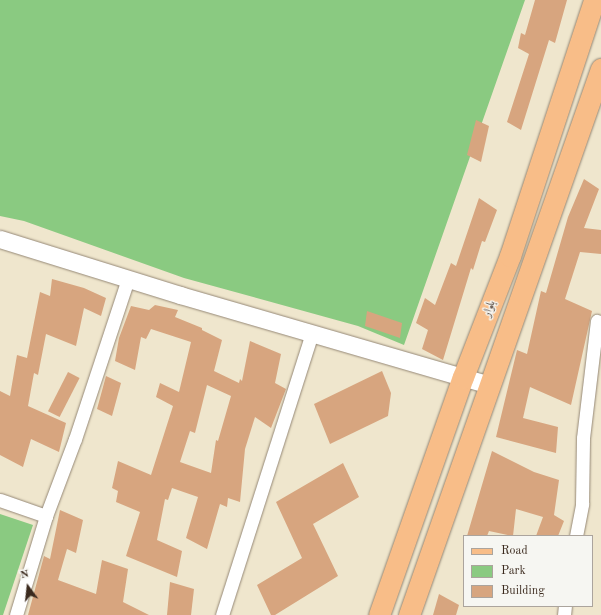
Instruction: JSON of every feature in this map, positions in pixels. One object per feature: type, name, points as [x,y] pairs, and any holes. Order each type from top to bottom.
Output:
[{"type":"main road","name":"بلوار","points":[[380,615],[463,377],[510,256],[594,0]]},
{"type":"main road","name":"بلوار","points":[[409,615],[601,69]]},
{"type":"street","points":[[0,239],[128,279],[490,385]]},
{"type":"street","points":[[16,615],[46,516],[75,439],[128,279]]},
{"type":"street","points":[[576,535],[582,504],[583,438],[597,321]]},
{"type":"street","points":[[222,615],[312,333]]},
{"type":"street","points":[[0,500],[46,516]]},
{"type":"green space","points":[[0,0],[525,0],[404,345],[358,326],[184,278],[24,221],[0,216]]},
{"type":"green space","points":[[0,514],[33,525],[3,615],[0,615]]},
{"type":"building","points":[[535,0],[567,0],[555,43],[549,40],[521,130],[507,122],[529,54],[518,48],[521,33],[525,35]]},
{"type":"building","points":[[476,120],[489,126],[481,162],[467,155]]},
{"type":"building","points":[[584,179],[599,189],[584,228],[601,230],[601,254],[580,252],[565,299],[592,311],[571,405],[530,387],[523,418],[558,427],[556,453],[496,437],[517,350],[527,354],[541,291],[546,293],[568,217]]},
{"type":"building","points":[[479,198],[497,210],[485,242],[482,241],[473,270],[471,268],[443,360],[422,349],[428,330],[416,323],[425,298],[435,305],[451,263],[456,266]]},
{"type":"building","points":[[52,279],[84,288],[106,298],[101,316],[84,308],[76,346],[46,334],[38,375],[34,373],[28,406],[66,423],[59,452],[31,439],[23,467],[0,455],[0,391],[10,396],[17,355],[27,358],[40,292],[50,296]]},
{"type":"building","points":[[155,305],[178,310],[175,317],[202,328],[202,330],[222,340],[214,371],[239,383],[240,379],[242,381],[250,341],[281,354],[275,383],[286,389],[271,428],[255,417],[245,449],[240,502],[228,498],[227,507],[220,504],[207,549],[186,538],[198,497],[172,488],[168,500],[165,499],[157,540],[182,551],[177,577],[126,556],[140,512],[116,502],[118,491],[112,488],[118,461],[151,475],[173,406],[156,397],[160,383],[179,392],[191,342],[151,329],[146,339],[141,337],[135,370],[115,361],[119,338],[131,306],[149,310]],"holes":[[[207,385],[231,396],[218,441],[216,440],[211,473],[180,462],[190,431],[195,433]]]},
{"type":"building","points":[[367,311],[402,323],[400,338],[365,326]]},
{"type":"building","points":[[382,371],[391,393],[388,416],[330,444],[314,404]]},
{"type":"building","points":[[68,372],[80,378],[60,417],[48,411]]},
{"type":"building","points":[[106,376],[121,383],[112,416],[97,409]]},
{"type":"building","points":[[492,451],[534,472],[559,480],[554,515],[564,521],[558,535],[536,535],[543,517],[516,509],[513,535],[489,531],[487,535],[467,535]]},
{"type":"building","points":[[343,463],[359,497],[313,524],[338,576],[275,615],[271,615],[257,585],[302,558],[276,502]]},
{"type":"building","points":[[60,510],[83,520],[76,553],[67,549],[58,580],[96,594],[102,560],[128,569],[123,602],[149,615],[28,615],[44,556],[50,559]]},
{"type":"building","points":[[170,582],[194,589],[191,615],[167,615]]},
{"type":"building","points":[[439,594],[459,605],[456,615],[433,615]]}]
